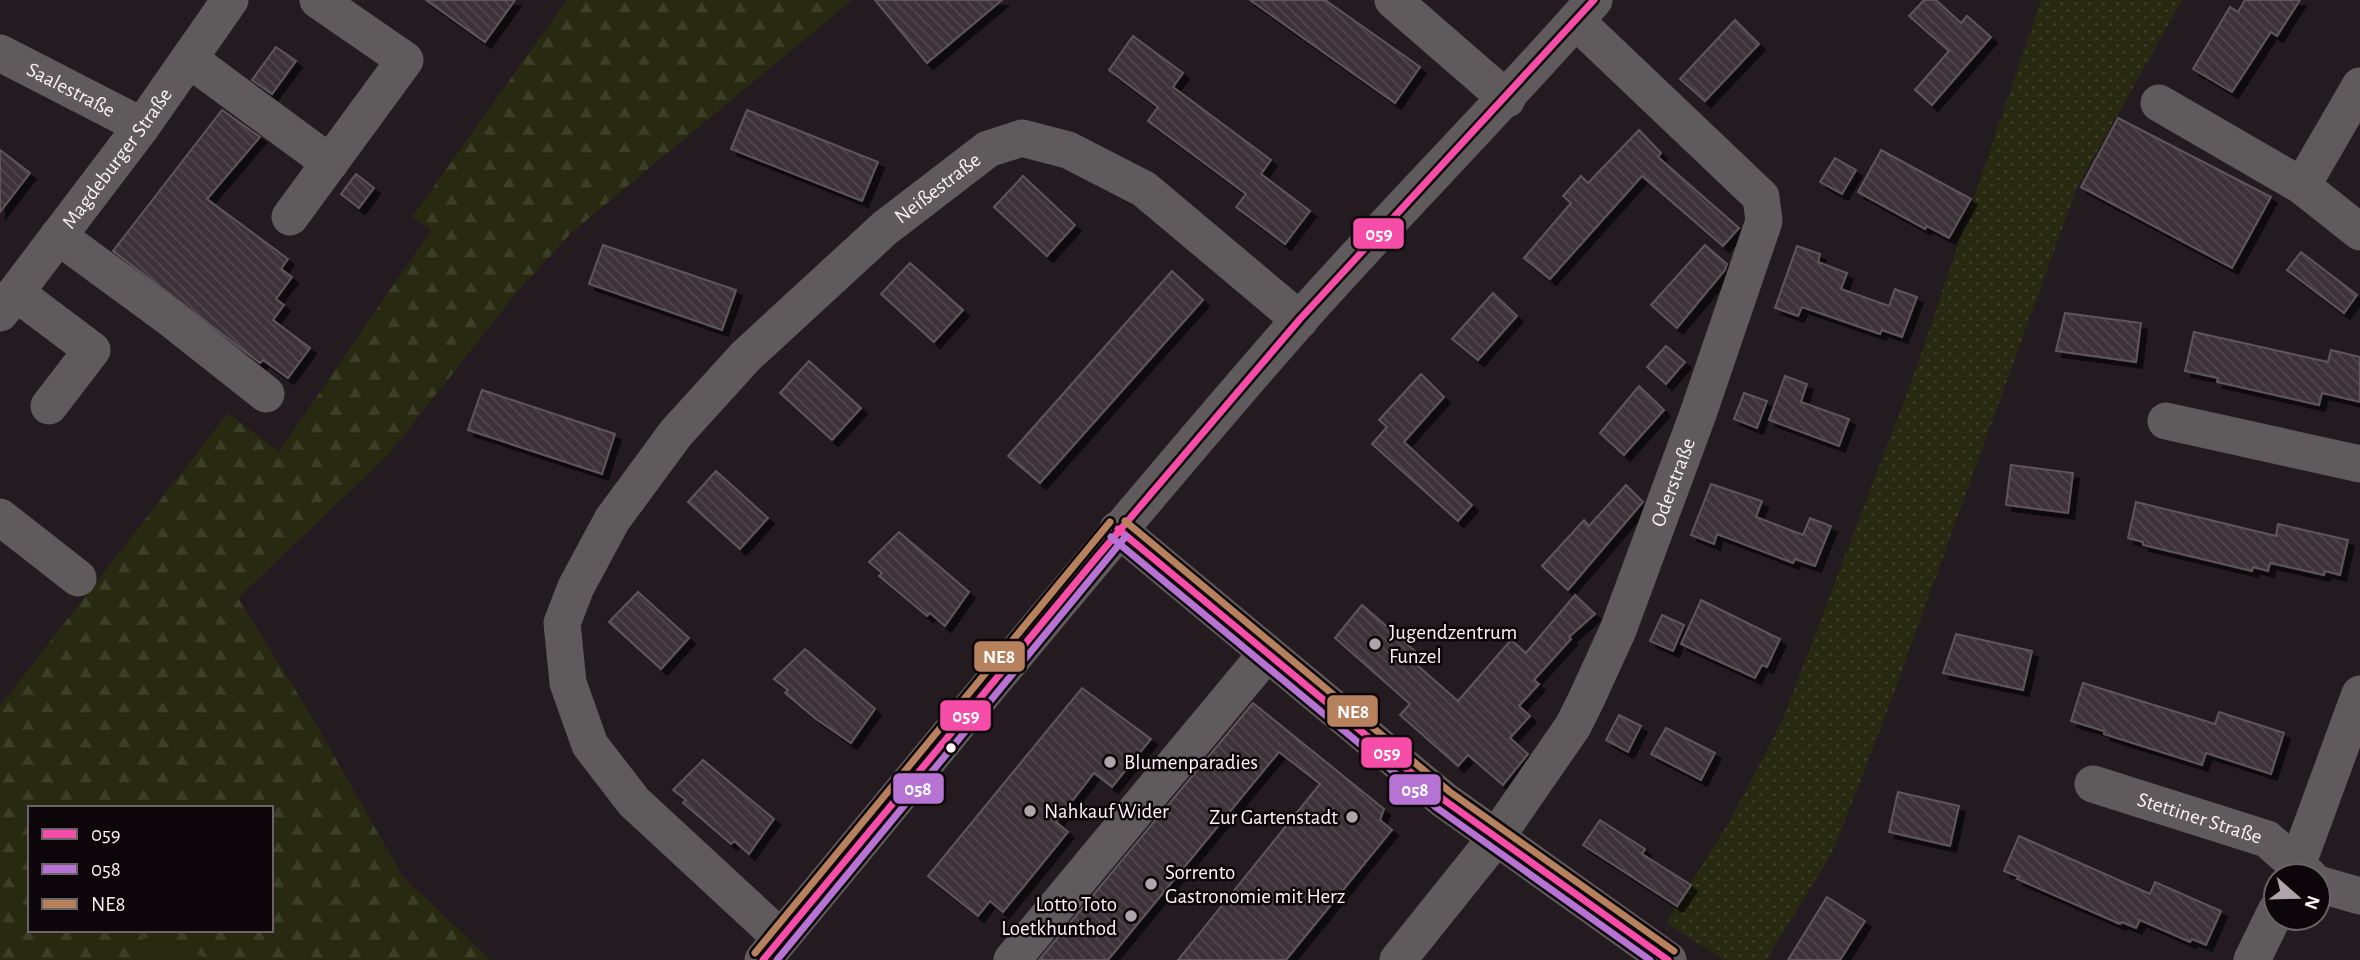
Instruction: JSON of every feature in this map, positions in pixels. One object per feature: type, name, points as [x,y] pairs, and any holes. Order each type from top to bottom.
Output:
[{"type":"street","name":"Magdeburger Straße","points":[[8,303],[142,126],[230,0]]},
{"type":"street","points":[[290,218],[405,60],[318,0]]},
{"type":"street","points":[[1393,0],[1507,99]]},
{"type":"street","points":[[772,949],[1118,528],[1300,320],[1507,99],[1585,10]]},
{"type":"street","name":"Oderstraße","points":[[1398,960],[1495,839],[1573,726],[1618,630],[1698,414],[1764,221],[1761,197],[1585,10]]},
{"type":"street","name":"Saalestraße","points":[[0,53],[142,126]]},
{"type":"street","points":[[189,59],[330,163]]},
{"type":"street","points":[[2302,186],[2360,86]]},
{"type":"street","points":[[2160,103],[2302,186],[2360,232]]},
{"type":"street","name":"Neißestraße","points":[[772,949],[634,802],[590,745],[568,683],[562,623],[576,587],[612,520],[676,433],[746,356],[885,228],[988,149],[1022,138],[1068,150],[1144,189],[1300,320]]},
{"type":"street","points":[[58,236],[166,315],[266,394]]},
{"type":"street","points":[[8,303],[92,349],[49,406]]},
{"type":"street","points":[[2166,421],[2360,464]]},
{"type":"street","points":[[0,517],[78,578]]},
{"type":"street","points":[[1118,528],[1495,839],[1668,960]]},
{"type":"street","points":[[1012,960],[1267,653]]},
{"type":"street","points":[[2308,862],[2360,694]]},
{"type":"street","name":"Stettiner Straße","points":[[2093,784],[2267,839],[2290,862]]},
{"type":"street","name":"Stettiner Straße","points":[[2332,886],[2360,896]]},
{"type":"street","points":[[2252,960],[2266,932]]},
{"type":"green space","points":[[567,0],[852,0],[571,233],[517,292],[388,455],[238,598],[309,712],[403,877],[491,960],[213,960],[144,937],[136,960],[0,960],[0,706],[228,413],[279,452],[431,230],[412,217]]},
{"type":"green space","points":[[2041,0],[2182,0],[2077,187],[1884,720],[1832,853],[1766,960],[1725,960],[1666,923],[1731,819],[1783,719],[1915,372]]},
{"type":"green space","points":[[144,936],[213,960],[136,960]]},
{"type":"building","points":[[426,0],[515,0],[485,42]]},
{"type":"building","points":[[875,0],[1002,0],[927,63]]},
{"type":"building","points":[[1250,0],[1325,0],[1420,67],[1395,103]]},
{"type":"building","points":[[1924,0],[1936,0],[1961,23],[1967,16],[1991,37],[1932,105],[1915,90],[1949,51],[1909,16]]},
{"type":"building","points":[[2245,0],[2300,0],[2277,36],[2271,32],[2232,92],[2193,69],[2230,7],[2238,12]]},
{"type":"building","points":[[1735,20],[1759,44],[1705,101],[1680,79]]},
{"type":"building","points":[[1133,36],[1183,73],[1173,87],[1271,160],[1261,174],[1310,211],[1285,244],[1236,207],[1246,194],[1148,121],[1158,107],[1109,70]]},
{"type":"building","points":[[276,47],[296,61],[272,94],[252,80]]},
{"type":"building","points":[[222,110],[260,137],[207,199],[288,259],[281,269],[292,277],[276,299],[284,305],[273,320],[310,348],[288,378],[263,360],[260,363],[113,251]]},
{"type":"building","points":[[747,110],[878,162],[862,201],[731,149]]},
{"type":"building","points":[[2118,118],[2271,197],[2232,268],[2081,187]]},
{"type":"building","points":[[1639,130],[1661,153],[1658,157],[1739,228],[1723,246],[1642,176],[1550,279],[1524,258],[1571,203],[1563,196],[1581,176],[1588,183]]},
{"type":"building","points":[[0,150],[30,173],[0,212]]},
{"type":"building","points":[[1881,150],[1971,199],[1949,238],[1927,226],[1925,229],[1858,192]]},
{"type":"building","points":[[1835,158],[1856,170],[1842,194],[1820,182]]},
{"type":"building","points":[[356,174],[374,188],[359,208],[341,194]]},
{"type":"building","points":[[1023,176],[1075,225],[1047,256],[994,207]]},
{"type":"building","points":[[603,245],[736,290],[722,330],[589,284]]},
{"type":"building","points":[[1705,245],[1727,264],[1725,270],[1677,328],[1651,305]]},
{"type":"building","points":[[1797,246],[1820,254],[1818,262],[1847,273],[1841,289],[1889,306],[1895,289],[1917,297],[1902,337],[1882,330],[1880,334],[1802,307],[1798,316],[1775,308]]},
{"type":"building","points":[[2301,252],[2357,295],[2344,313],[2287,270]]},
{"type":"building","points":[[910,263],[963,310],[934,342],[881,294]]},
{"type":"building","points":[[1172,271],[1203,300],[1040,483],[1008,456]]},
{"type":"building","points":[[1493,293],[1517,316],[1478,360],[1452,339]]},
{"type":"building","points":[[2065,313],[2141,323],[2136,362],[2056,351]]},
{"type":"building","points":[[2194,332],[2328,362],[2331,350],[2360,357],[2360,402],[2322,393],[2319,405],[2217,382],[2218,378],[2185,371]]},
{"type":"building","points":[[1666,346],[1685,362],[1666,384],[1647,367]]},
{"type":"building","points":[[809,361],[861,408],[832,440],[780,393]]},
{"type":"building","points":[[1421,374],[1444,397],[1404,442],[1472,505],[1458,521],[1372,444],[1387,427],[1379,420]]},
{"type":"building","points":[[1785,376],[1807,384],[1801,402],[1849,419],[1839,446],[1769,420]]},
{"type":"building","points":[[1639,386],[1664,410],[1624,455],[1600,433]]},
{"type":"building","points":[[482,390],[615,434],[602,474],[468,430]]},
{"type":"building","points":[[1744,393],[1767,401],[1757,428],[1734,419]]},
{"type":"building","points":[[2011,465],[2073,473],[2068,513],[2006,505]]},
{"type":"building","points":[[716,471],[768,518],[740,549],[688,502]]},
{"type":"building","points":[[1711,484],[1762,501],[1756,517],[1803,535],[1810,518],[1831,526],[1815,566],[1795,559],[1793,563],[1717,534],[1714,544],[1691,535]]},
{"type":"building","points":[[1626,485],[1643,502],[1568,590],[1542,566],[1584,520],[1589,526]]},
{"type":"building","points":[[2136,502],[2276,536],[2278,524],[2348,540],[2340,575],[2325,571],[2324,575],[2270,563],[2268,571],[2253,567],[2252,571],[2143,545],[2143,542],[2128,538]]},
{"type":"building","points":[[899,532],[969,592],[945,626],[930,613],[927,616],[879,576],[882,573],[869,562]]},
{"type":"building","points":[[638,592],[689,638],[661,669],[609,622]]},
{"type":"building","points":[[1575,595],[1595,614],[1569,637],[1571,639],[1534,680],[1539,684],[1519,706],[1530,716],[1510,738],[1528,754],[1503,785],[1468,755],[1458,766],[1400,715],[1410,704],[1335,638],[1362,605],[1415,651],[1409,658],[1458,701],[1511,640],[1526,653]]},
{"type":"building","points":[[1701,600],[1780,639],[1767,667],[1762,665],[1755,678],[1681,644]]},
{"type":"building","points":[[1662,615],[1684,625],[1673,651],[1650,641]]},
{"type":"building","points":[[1956,634],[2032,651],[2023,690],[1943,673]]},
{"type":"building","points":[[805,649],[875,709],[851,743],[816,719],[785,693],[788,690],[774,679]]},
{"type":"building","points":[[2083,683],[2215,724],[2219,712],[2284,733],[2271,774],[2206,753],[2202,765],[2071,721]]},
{"type":"building","points":[[1082,688],[1151,739],[1112,787],[1094,773],[1056,822],[1068,832],[1003,912],[990,901],[978,916],[928,876]]},
{"type":"building","points":[[1253,703],[1384,809],[1380,820],[1392,830],[1286,960],[1178,960],[1320,784],[1279,752],[1108,960],[1039,960]]},
{"type":"building","points":[[1619,715],[1641,726],[1628,752],[1606,740]]},
{"type":"building","points":[[1666,728],[1715,753],[1701,780],[1651,754]]},
{"type":"building","points":[[703,760],[774,819],[749,854],[734,841],[731,844],[683,803],[686,800],[673,790]]},
{"type":"building","points":[[1898,792],[1959,806],[1950,846],[1889,832]]},
{"type":"building","points":[[1600,820],[1645,849],[1642,854],[1691,885],[1677,906],[1583,845]]},
{"type":"building","points":[[2019,836],[2150,894],[2155,882],[2221,911],[2206,945],[2192,939],[2190,942],[2140,920],[2136,928],[2122,922],[2120,924],[2017,879],[2019,877],[2004,871]]},
{"type":"building","points":[[1827,897],[1865,921],[1840,960],[1788,960]]},
{"type":"transit line","name":"059","points":[[763,960],[1097,557],[1300,319],[1594,0]]},
{"type":"transit line","name":"NE8","points":[[1125,521],[1450,792],[1674,951]]},
{"type":"transit line","name":"NE8","points":[[755,953],[1110,522]]},
{"type":"transit line","name":"059","points":[[1118,529],[1444,800],[1668,960]]},
{"type":"transit line","name":"058","points":[[777,960],[1126,536]]},
{"type":"transit line","name":"058","points":[[1111,537],[1437,808],[1650,960]]},
{"type":"place","name":"Jugendzentrum Funzel","points":[[1375,644]]},
{"type":"place","name":"Blumenparadies","points":[[1110,762]]},
{"type":"place","name":"Nahkauf Wider","points":[[1030,811]]},
{"type":"place","name":"Zur Gartenstadt","points":[[1352,817]]},
{"type":"place","name":"Sorrento Gastronomie mit Herz","points":[[1151,884]]},
{"type":"place","name":"Lotto Toto Loetkhunthod","points":[[1131,916]]}]
